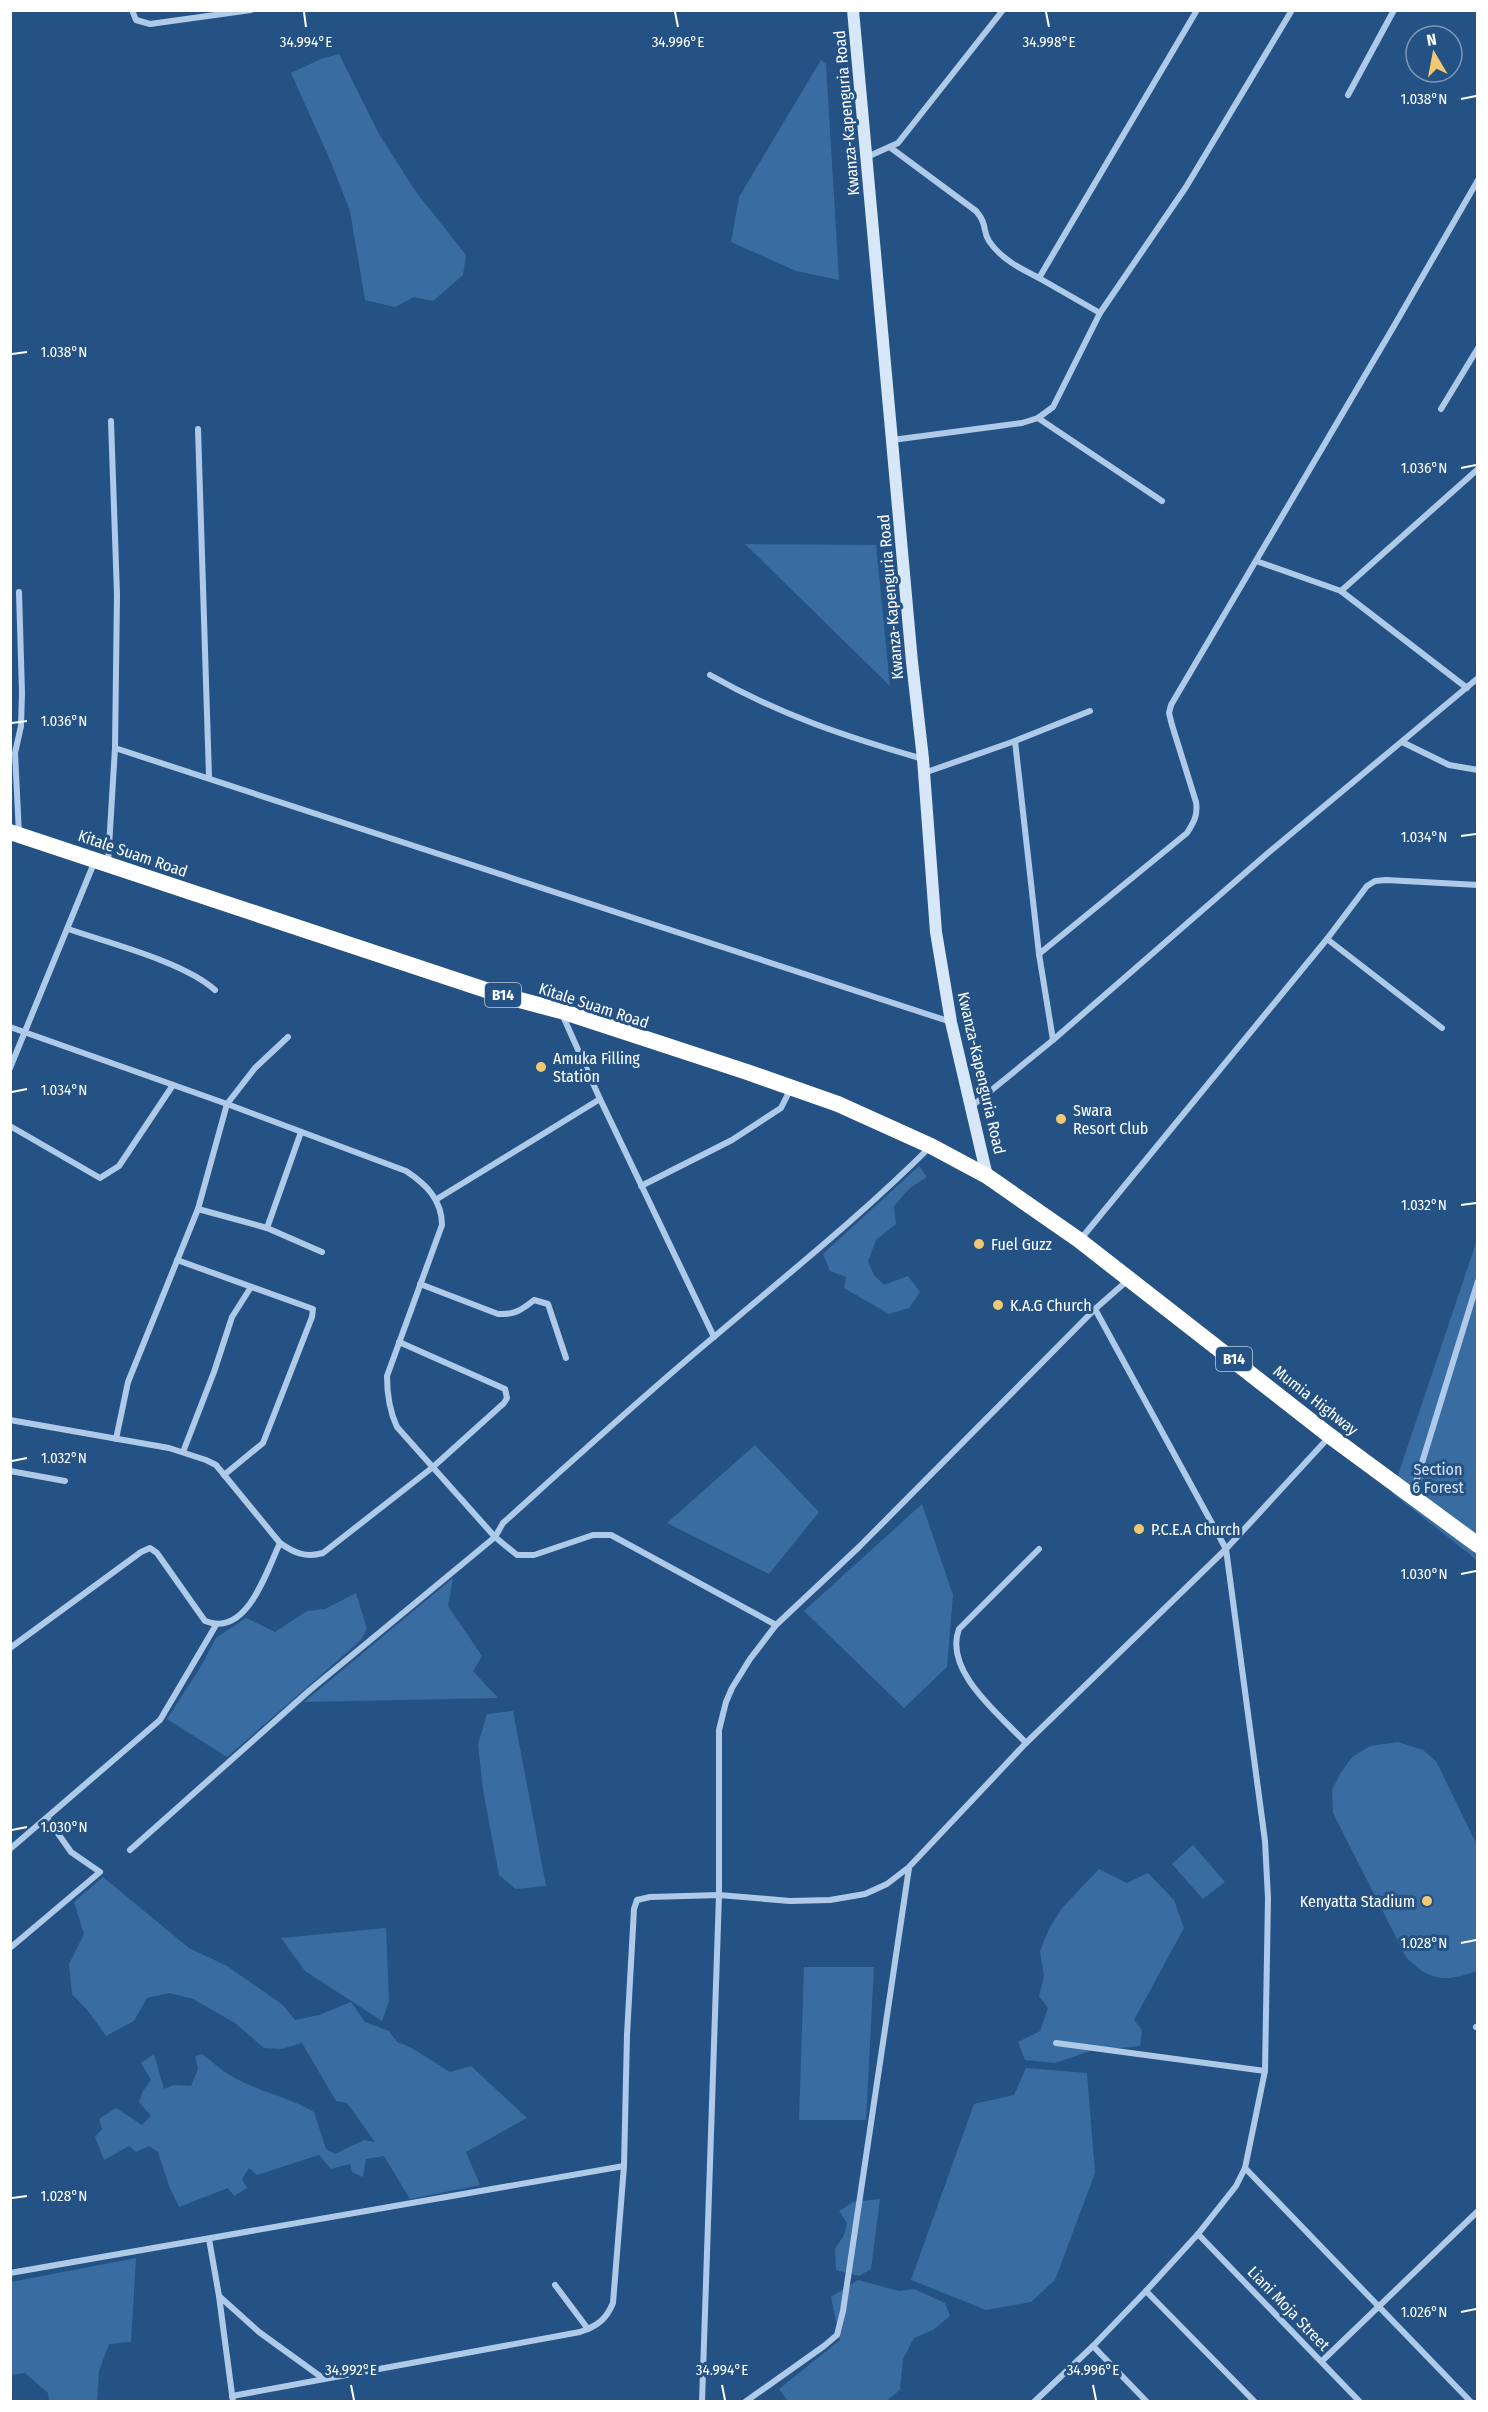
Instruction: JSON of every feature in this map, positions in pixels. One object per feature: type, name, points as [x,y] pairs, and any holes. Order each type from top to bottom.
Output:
[{"type":"highway","name":"Kitale Suam Road","points":[[15,833],[501,995],[561,1011],[838,1104],[931,1146],[987,1176]]},
{"type":"highway","name":"Mumia Highway","points":[[987,1176],[1079,1240],[1330,1436],[1478,1545]]},
{"type":"street","points":[[132,10],[136,20],[150,24],[251,10]]},
{"type":"street","name":"Kwanza-Kapenguria Road","points":[[854,10],[912,662],[923,759],[936,932],[951,1022],[987,1176]]},
{"type":"street","points":[[867,157],[891,148],[906,133],[1002,10]]},
{"type":"street","points":[[1039,278],[1197,10]]},
{"type":"street","points":[[892,440],[1022,423],[1038,418],[1053,407],[1100,313],[1186,187],[1292,10]]},
{"type":"street","points":[[1348,95],[1394,10]]},
{"type":"street","points":[[891,148],[976,211],[984,221],[988,239],[994,248],[1014,265],[1100,313]]},
{"type":"street","points":[[1039,954],[1187,833],[1194,822],[1198,812],[1169,714],[1171,705],[1478,180]]},
{"type":"street","points":[[1441,409],[1478,348]]},
{"type":"street","points":[[1038,418],[1162,501]]},
{"type":"street","points":[[11,1067],[68,929],[102,862],[115,748],[117,594],[111,421]]},
{"type":"street","points":[[198,429],[209,777]]},
{"type":"street","points":[[1341,591],[1478,469]]},
{"type":"street","points":[[1256,561],[1341,591],[1467,688]]},
{"type":"street","points":[[15,833],[15,753],[22,693],[19,592]]},
{"type":"street","points":[[710,675],[749,697],[802,720],[841,735],[923,759]]},
{"type":"street","points":[[971,1107],[1053,1040],[1268,853],[1478,678]]},
{"type":"street","points":[[924,773],[1015,741],[1090,711]]},
{"type":"street","points":[[10,731],[19,732]]},
{"type":"street","points":[[1015,741],[1039,954],[1053,1040]]},
{"type":"street","points":[[1402,742],[1449,765],[1478,770]]},
{"type":"street","points":[[115,748],[951,1022]]},
{"type":"street","points":[[1079,1240],[1327,939],[1359,895],[1375,881],[1478,885]]},
{"type":"street","points":[[68,929],[171,965],[205,981],[216,990]]},
{"type":"street","points":[[1327,939],[1442,1028]]},
{"type":"street","points":[[561,1011],[600,1099],[714,1337]]},
{"type":"street","points":[[10,1027],[227,1104],[414,1176],[437,1199],[441,1209],[442,1225],[387,1376],[390,1412],[397,1427],[495,1538],[517,1555],[534,1555],[593,1535],[611,1535],[776,1625]]},
{"type":"street","points":[[116,1438],[128,1382],[198,1209],[227,1104],[255,1068],[288,1037]]},
{"type":"street","points":[[10,1126],[100,1178],[119,1166],[173,1085]]},
{"type":"street","points":[[641,1186],[732,1140],[781,1108],[791,1088]]},
{"type":"street","points":[[437,1199],[600,1099]]},
{"type":"street","points":[[267,1228],[301,1132]]},
{"type":"street","points":[[130,1850],[310,1690],[495,1538],[503,1523],[714,1337],[830,1240],[892,1185],[931,1146]]},
{"type":"street","points":[[198,1209],[267,1228],[322,1252]]},
{"type":"street","points":[[177,1260],[313,1309],[312,1317],[263,1443],[224,1475]]},
{"type":"street","points":[[702,2402],[719,1895],[719,1730],[732,1688],[750,1659],[776,1625],[859,1547],[1095,1309],[1128,1280]]},
{"type":"street","points":[[1412,1496],[1478,1281]]},
{"type":"street","points":[[420,1284],[498,1314],[510,1315],[521,1311],[534,1300],[548,1304],[566,1358]]},
{"type":"street","points":[[183,1452],[214,1372],[232,1317],[251,1287]]},
{"type":"street","points":[[1034,2402],[1094,2346],[1198,2234],[1236,2186],[1245,2168],[1265,2071],[1268,1898],[1265,1841],[1226,1549],[1095,1309]]},
{"type":"street","points":[[10,1420],[116,1438],[183,1452],[206,1460],[224,1475],[279,1543],[289,1550],[305,1555],[323,1553],[433,1467],[504,1403],[508,1394],[505,1389],[399,1342]]},
{"type":"street","points":[[209,2239],[219,2295],[232,2399],[324,2379],[588,2329],[601,2322],[613,2303],[624,2166],[627,2035],[635,1903],[641,1897],[719,1895],[790,1901],[830,1900],[865,1894],[887,1884],[909,1867],[1026,1743],[1226,1549],[1330,1436]]},
{"type":"street","points":[[10,1471],[65,1481]]},
{"type":"street","points":[[10,1648],[141,1552],[150,1548],[157,1553],[205,1621],[216,1625],[237,1618],[250,1605],[279,1543]]},
{"type":"street","points":[[1026,1743],[977,1692],[956,1655],[955,1640],[959,1629],[1039,1549]]},
{"type":"street","points":[[10,1849],[160,1720],[216,1625]]},
{"type":"street","points":[[10,1948],[100,1872],[70,1852],[47,1818]]},
{"type":"street","points":[[745,2402],[837,2335],[843,2311],[909,1867]]},
{"type":"street","points":[[1056,2043],[1265,2071]]},
{"type":"street","points":[[10,2273],[624,2166]]},
{"type":"street","points":[[1245,2168],[1471,2402]]},
{"type":"street","points":[[1322,2361],[1478,2211]]},
{"type":"street","name":"Liani Moja Street","points":[[1198,2234],[1360,2402]]},
{"type":"street","points":[[555,2285],[588,2329]]},
{"type":"street","points":[[1146,2290],[1254,2402]]},
{"type":"street","points":[[219,2295],[259,2332],[324,2379]]},
{"type":"street","points":[[1094,2346],[1148,2402]]},
{"type":"green space","points":[[339,54],[379,134],[416,192],[466,255],[463,275],[433,301],[414,297],[395,307],[365,300],[350,211],[291,73],[321,59]]},
{"type":"green space","points":[[821,60],[826,64],[839,280],[796,271],[731,242],[739,197]]},
{"type":"green space","points":[[745,544],[876,545],[890,686]]},
{"type":"green space","points":[[919,1166],[927,1177],[910,1188],[894,1206],[896,1224],[876,1240],[868,1261],[874,1275],[884,1285],[908,1276],[920,1292],[909,1308],[889,1314],[844,1288],[846,1277],[830,1271],[823,1254]]},
{"type":"green space","name":"Section 6 Forest","points":[[1477,1240],[1477,1560],[1392,1493]]},
{"type":"green space","points":[[755,1445],[819,1512],[769,1574],[667,1523]]},
{"type":"green space","points":[[922,1504],[953,1595],[947,1667],[904,1708],[804,1611]]},
{"type":"green space","points":[[453,1578],[448,1606],[482,1656],[473,1671],[498,1698],[304,1702]]},
{"type":"green space","points":[[356,1593],[367,1629],[361,1640],[227,1757],[167,1719],[200,1668],[216,1638],[246,1618],[275,1632],[307,1611],[325,1609]]},
{"type":"green space","points":[[513,1711],[546,1886],[516,1889],[499,1875],[483,1790],[478,1744],[487,1714]]},
{"type":"green space","name":"Kenyatta Stadium","points":[[1398,1742],[1423,1750],[1436,1761],[1477,1845],[1477,1971],[1466,1975],[1438,1978],[1423,1971],[1406,1957],[1333,1813],[1332,1790],[1352,1757],[1370,1746]]},
{"type":"green space","points":[[1193,1845],[1225,1882],[1203,1899],[1172,1864]]},
{"type":"green space","points":[[1099,1869],[1127,1883],[1148,1873],[1174,1900],[1184,1928],[1134,2020],[1142,2030],[1140,2046],[1090,2051],[1055,2063],[1025,2060],[1018,2042],[1040,2031],[1048,2008],[1039,1996],[1044,1976],[1040,1951],[1049,1929],[1062,1908]]},
{"type":"green space","points":[[103,1877],[189,1948],[227,1966],[283,2005],[295,2020],[319,2015],[351,2002],[365,2022],[389,2031],[397,2042],[410,2047],[450,2072],[471,2066],[527,2118],[466,2152],[480,2185],[410,2199],[384,2156],[366,2159],[363,2177],[352,2172],[350,2164],[331,2169],[319,2155],[257,2175],[249,2168],[242,2179],[247,2188],[234,2196],[228,2188],[179,2207],[169,2186],[158,2152],[149,2146],[136,2152],[129,2146],[104,2160],[95,2137],[102,2129],[99,2119],[116,2108],[142,2125],[151,2116],[139,2102],[151,2080],[141,2063],[154,2054],[164,2089],[174,2085],[191,2086],[198,2069],[195,2056],[202,2054],[238,2080],[314,2112],[326,2149],[335,2154],[364,2140],[375,2142],[347,2103],[336,2101],[302,2043],[282,2049],[264,2048],[235,2023],[193,1999],[169,1993],[147,1998],[134,2021],[106,2036],[72,1994],[69,1964],[84,1934],[74,1902]]},
{"type":"green space","points":[[386,1928],[389,2001],[382,2021],[305,1971],[281,1938]]},
{"type":"green space","points":[[804,1967],[874,1967],[866,2120],[799,2120]]},
{"type":"green space","points":[[1026,2068],[1087,2073],[1095,2173],[1055,2280],[1031,2302],[986,2310],[911,2280],[974,2104],[1014,2095]]},
{"type":"green space","points":[[880,2199],[871,2269],[859,2276],[836,2270],[835,2249],[844,2235],[847,2223],[839,2211],[853,2202]]},
{"type":"green space","points":[[136,2258],[131,2342],[109,2344],[99,2371],[97,2401],[49,2401],[48,2393],[25,2373],[11,2375],[11,2282]]},
{"type":"green space","points":[[858,2280],[899,2291],[914,2289],[945,2303],[950,2316],[933,2330],[914,2338],[903,2359],[900,2390],[886,2401],[788,2401],[779,2389],[840,2340],[831,2297]]},
{"type":"place","name":"Amuka Filling Station","points":[[541,1067]]},
{"type":"place","name":"Swara Resort Club","points":[[1061,1119]]},
{"type":"place","name":"Fuel Guzz","points":[[979,1244]]},
{"type":"place","name":"K.A.G Church","points":[[998,1305]]},
{"type":"place","name":"P.C.E.A Church","points":[[1139,1529]]},
{"type":"place","name":"Kenyatta Stadium","points":[[1427,1901]]}]
